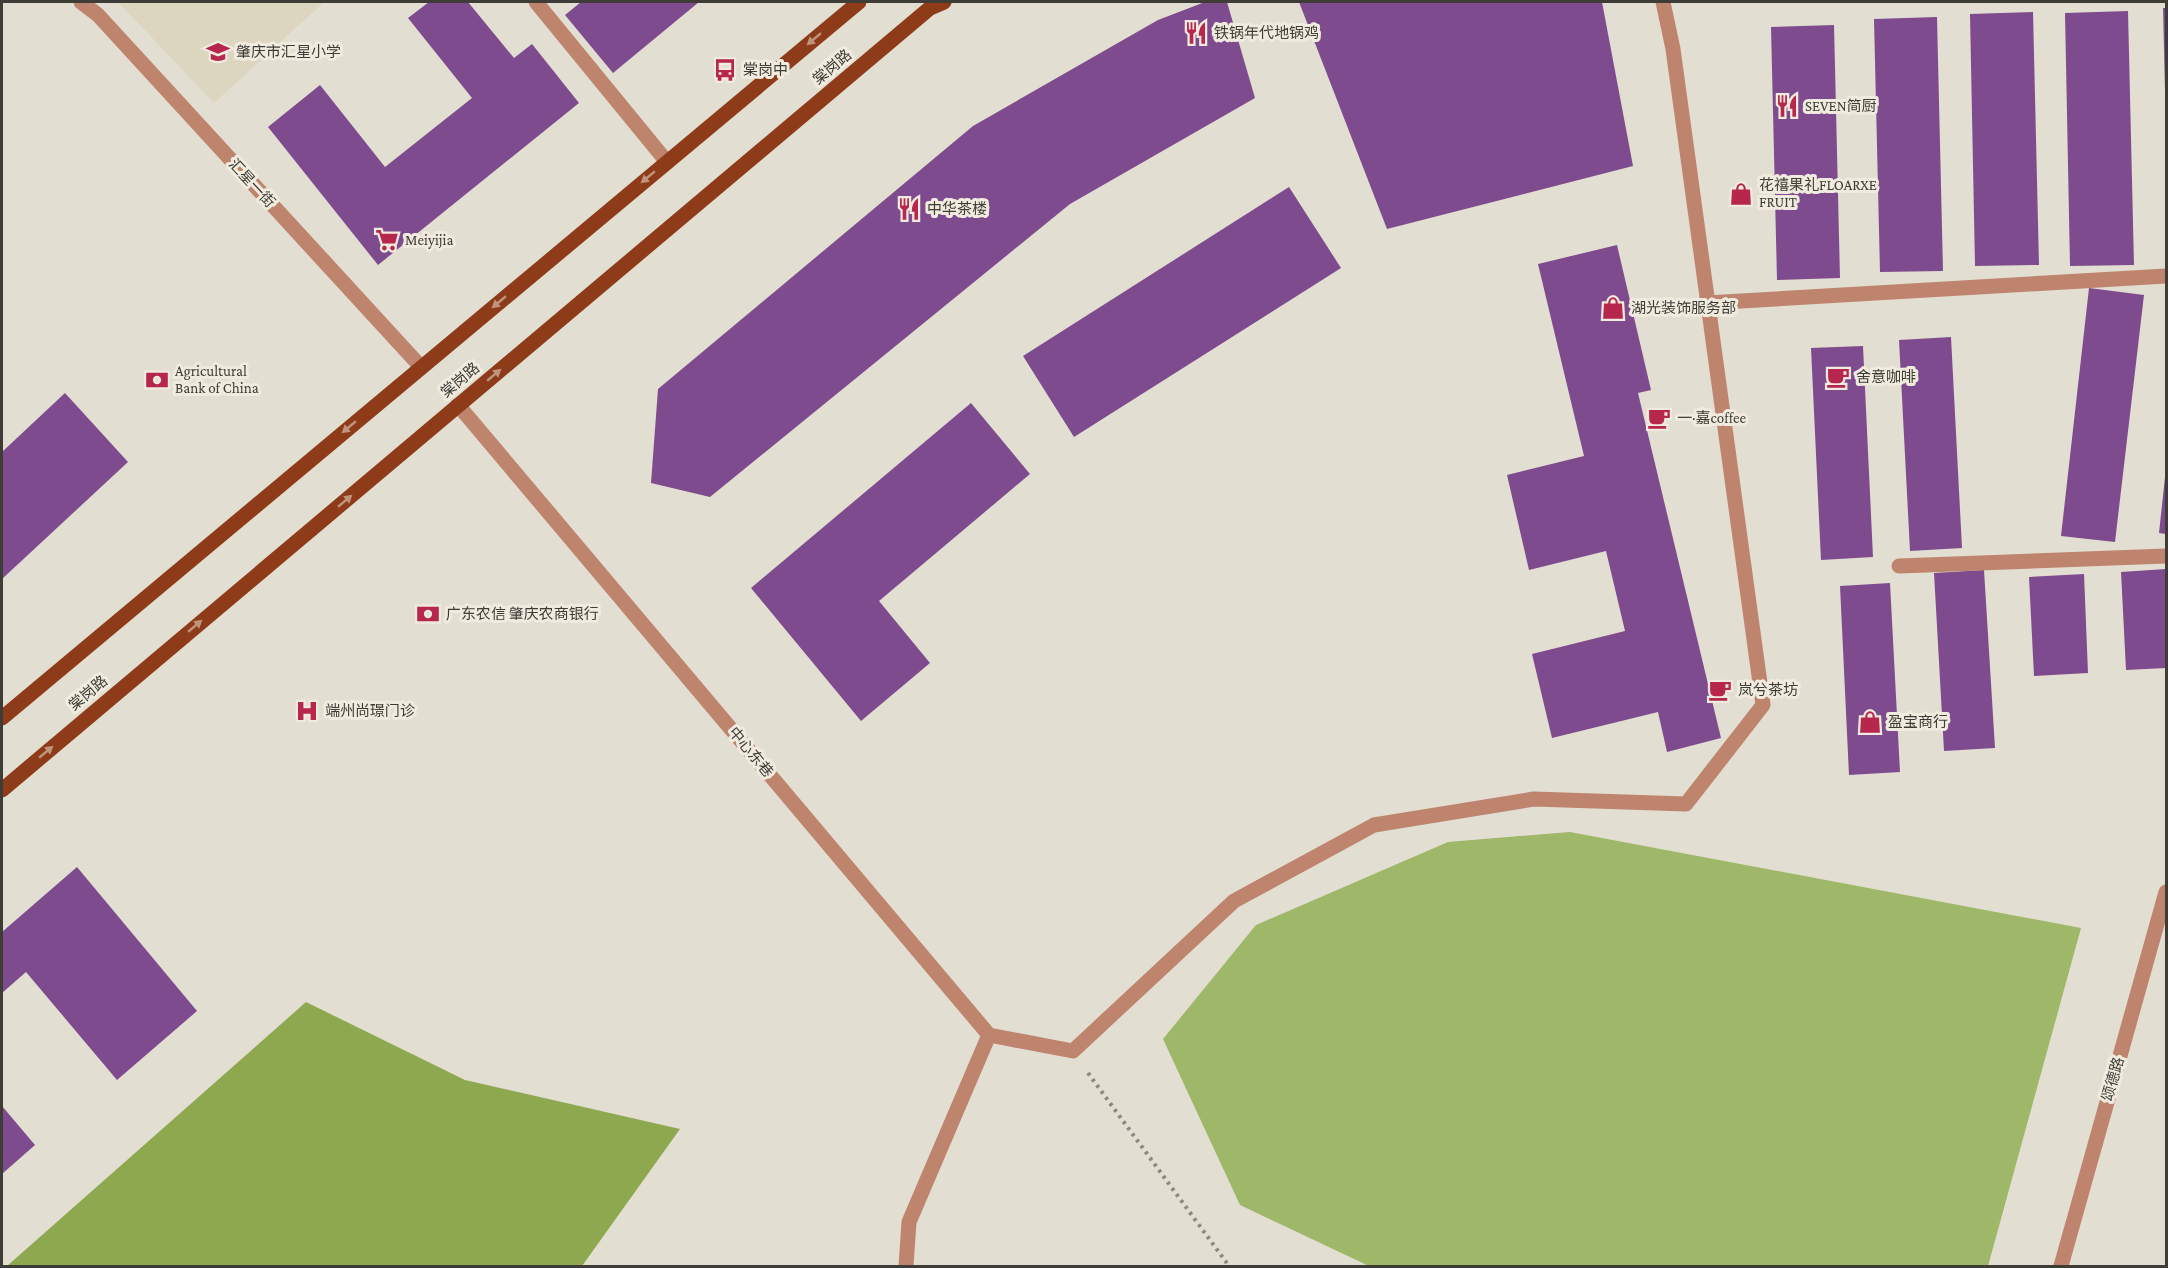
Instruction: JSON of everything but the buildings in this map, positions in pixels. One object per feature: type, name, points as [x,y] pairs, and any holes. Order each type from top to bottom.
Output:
[{"type":"main road","points":[[2,718],[859,2]]},
{"type":"main road","name":"棠岗路","points":[[2,790],[934,4]]},
{"type":"street","name":"汇星一街","points":[[81,2],[98,15],[421,367]]},
{"type":"street","points":[[537,2],[667,162]]},
{"type":"street","points":[[906,1266],[909,1222],[988,1035],[1073,1051],[1234,901],[1374,825],[1534,799],[1686,804],[1763,705],[1673,49],[1663,2]]},
{"type":"street","points":[[1707,303],[2166,276]]},
{"type":"street","name":"中心东巷","points":[[458,405],[988,1035]]},
{"type":"street","points":[[1899,566],[2166,556]]},
{"type":"street","name":"颂德路","points":[[2061,1266],[2166,891]]},
{"type":"path","points":[[1073,1051],[1228,1266]]},
{"type":"shaded area","name":"肇庆市汇星小学","points":[[118,2],[324,2],[214,103]]},
{"type":"green space","points":[[1570,832],[2081,928],[1988,1266],[1369,1266],[1240,1205],[1163,1039],[1256,925],[1448,842]]},
{"type":"green space","points":[[306,1002],[465,1080],[680,1129],[582,1266],[7,1266]]},
{"type":"place","name":"铁锅年代地锅鸡","points":[[1196,33]]},
{"type":"place","name":"肇庆市汇星小学","points":[[218,52]]},
{"type":"place","name":"棠岗中","points":[[725,70]]},
{"type":"place","name":"SEVEN简厨","points":[[1787,106]]},
{"type":"place","name":"花禧果礼FLOARXE FRUIT","points":[[1741,194]]},
{"type":"place","name":"中华茶楼","points":[[909,209]]},
{"type":"place","name":"Meiyijia","points":[[387,240]]},
{"type":"place","name":"湖光装饰服务部","points":[[1613,308]]},
{"type":"place","name":"舍意咖啡","points":[[1838,377]]},
{"type":"place","name":"Agricultural Bank of China","points":[[157,380]]},
{"type":"place","name":"一·嘉coffee","points":[[1659,418]]},
{"type":"place","name":"广东农信 肇庆农商银行","points":[[428,614]]},
{"type":"place","name":"岚兮茶坊","points":[[1720,690]]},
{"type":"place","name":"端州尚璟门诊","points":[[307,711]]},
{"type":"place","name":"盈宝商行","points":[[1870,722]]}]
